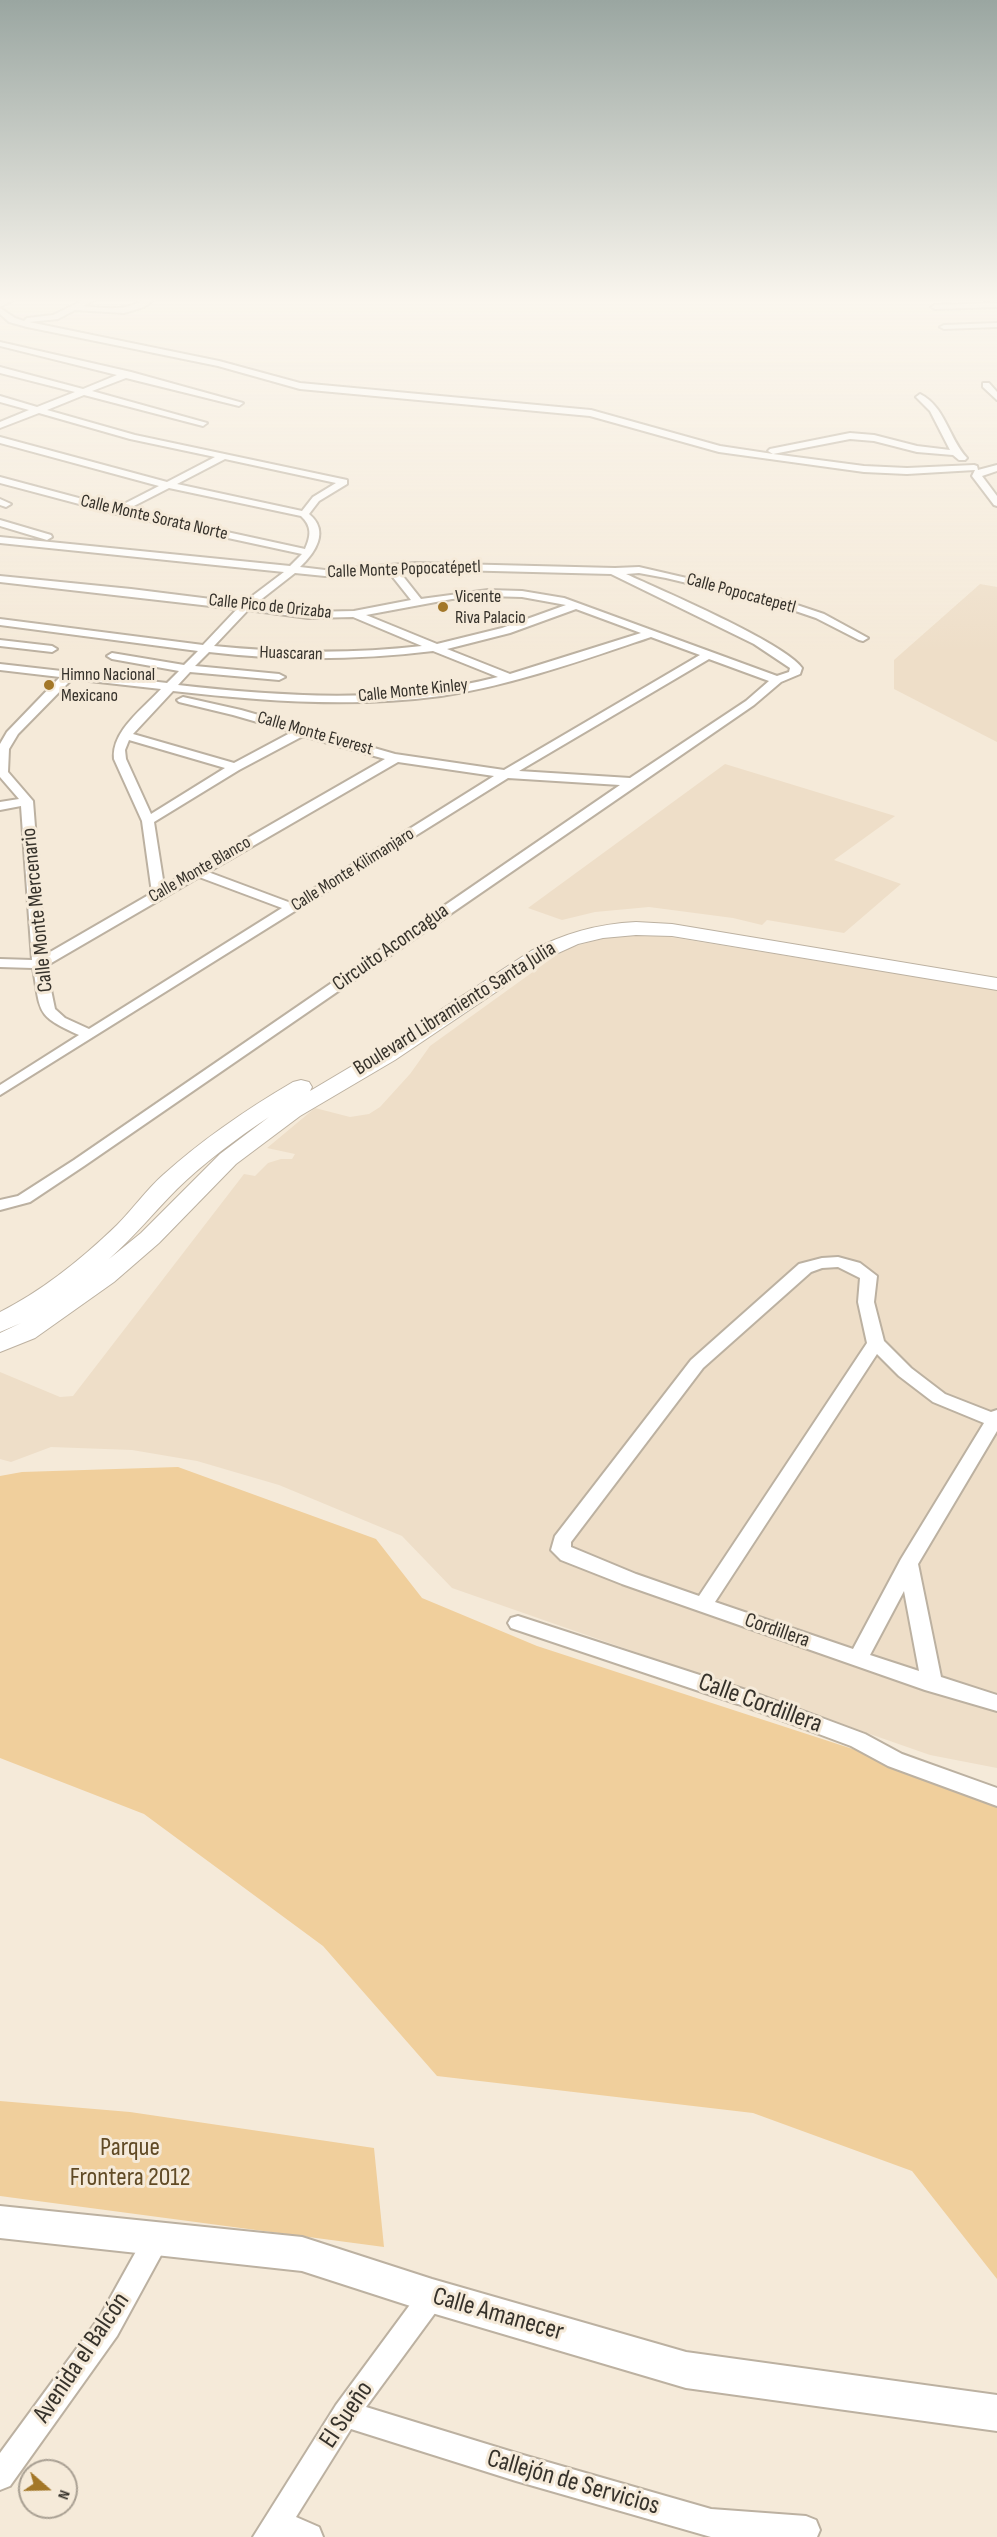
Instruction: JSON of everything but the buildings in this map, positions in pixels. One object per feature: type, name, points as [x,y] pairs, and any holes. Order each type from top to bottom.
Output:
[{"type":"main road","name":"Boulevard Libramiento Santa Julia","points":[[0,1323],[17,1315],[88,1262],[124,1232],[170,1182],[233,1131],[272,1104],[407,1023],[518,949],[553,930],[584,920],[620,916],[676,920],[997,971]]},
{"type":"main road","name":"Boulevard Libramiento Santa Julia","points":[[0,1343],[26,1332],[105,1276],[150,1238],[200,1185],[228,1160],[292,1111],[395,1050],[538,955],[563,941],[613,929],[640,927],[672,930],[997,984]]},
{"type":"main road","name":"Calle Amanecer","points":[[0,2222],[302,2254],[432,2296],[686,2370],[997,2413]]},
{"type":"street","points":[[0,424],[24,415]]},
{"type":"street","points":[[58,415],[133,437],[344,482],[316,499],[304,514]]},
{"type":"street","points":[[175,415],[203,423]]},
{"type":"street","points":[[600,415],[719,449],[864,469],[907,471],[997,468]]},
{"type":"street","points":[[937,415],[956,453],[977,470]]},
{"type":"street","points":[[758,454],[850,436],[874,438],[917,449],[956,453]]},
{"type":"street","points":[[0,440],[168,485],[304,514],[311,520],[315,530],[309,553],[291,571],[245,607],[125,735],[119,750],[120,759],[148,821],[159,894]]},
{"type":"street","points":[[117,511],[222,457]]},
{"type":"street","points":[[977,470],[977,476],[997,503]]},
{"type":"street","name":"Calle Monte Sorata Norte","points":[[2,482],[117,511],[309,553]]},
{"type":"street","points":[[0,523],[88,549]]},
{"type":"street","points":[[0,549],[5,540],[22,530]]},
{"type":"street","name":"Calle Monte Popocatépetl","points":[[5,540],[291,571],[347,573],[390,568],[541,567],[613,571],[758,642],[792,662],[796,668],[794,674],[777,680]]},
{"type":"street","points":[[390,568],[418,603]]},
{"type":"street","name":"Calle Popocatepetl","points":[[613,571],[639,570],[666,575],[778,602],[820,616],[863,638]]},
{"type":"street","name":"Calle Pico de Orizaba","points":[[0,579],[131,592],[308,615],[354,614],[452,596],[488,593],[543,597],[577,605],[777,680]]},
{"type":"street","name":"Huascaran","points":[[0,622],[207,648],[306,656],[436,647],[518,626],[577,605]]},
{"type":"street","points":[[354,614],[507,677]]},
{"type":"street","name":"Calle Monte Kinley","points":[[165,693],[263,698],[342,698],[441,692],[580,657],[650,634]]},
{"type":"street","points":[[0,643],[52,649]]},
{"type":"street","name":"Calle Monte Kilimanjaro","points":[[0,1091],[506,774],[708,655]]},
{"type":"street","points":[[112,657],[188,669],[279,676]]},
{"type":"street","name":"Calle Monte Everest","points":[[0,667],[165,693],[223,707],[396,758],[506,774],[632,782]]},
{"type":"street","name":"Calle Monte Everest","points":[[0,675],[66,679]]},
{"type":"street","points":[[2,771],[3,749],[13,732],[66,679]]},
{"type":"street","name":"Circuito Aconcagua","points":[[0,1205],[24,1199],[70,1169],[632,782],[742,709],[777,680]]},
{"type":"street","points":[[148,821],[235,767],[303,731]]},
{"type":"street","points":[[125,735],[235,767]]},
{"type":"street","name":"Calle Monte Blanco","points":[[39,964],[396,758]]},
{"type":"street","name":"Calle Monte Mercenario","points":[[2,771],[27,801],[39,964],[48,1011],[60,1021],[90,1035]]},
{"type":"street","points":[[0,806],[27,801]]},
{"type":"street","points":[[197,872],[293,908]]},
{"type":"street","points":[[0,963],[39,964]]},
{"type":"street","name":"Cordillera","points":[[876,1343],[866,1302],[868,1276],[859,1268],[835,1262],[819,1262],[805,1268],[697,1364],[562,1541],[561,1550],[628,1579],[932,1684],[997,1703]]},
{"type":"street","points":[[703,1605],[876,1343],[905,1372],[939,1398],[996,1419],[908,1564],[858,1659]]},
{"type":"street","points":[[908,1564],[932,1684]]},
{"type":"street","name":"Calle Cordillera","points":[[518,1623],[745,1698],[858,1740],[895,1760],[997,1797]]},
{"type":"street","name":"Avenida el Balcón","points":[[0,2476],[108,2327],[158,2237]]},
{"type":"street","name":"El Sueño","points":[[272,2530],[345,2414],[432,2296]]},
{"type":"street","name":"Callejón de Servicios","points":[[345,2414],[516,2467],[711,2523],[806,2530]]},
{"type":"street","points":[[272,2530],[309,2537]]},
{"type":"shaded area","points":[[980,584],[997,587],[997,742],[894,689],[894,660]]},
{"type":"shaded area","points":[[725,764],[895,816],[834,860],[901,884],[844,933],[767,920],[762,925],[733,918],[649,907],[595,912],[562,920],[528,908]]},
{"type":"shaded area","points":[[620,934],[664,936],[997,990],[997,1768],[930,1755],[452,1588],[402,1536],[279,1485],[197,1461],[132,1450],[51,1447],[11,1462],[0,1459],[0,1372],[60,1397],[73,1396],[244,1174],[255,1176],[268,1163],[281,1159],[292,1159],[295,1154],[267,1148],[315,1108],[350,1117],[369,1114],[380,1107],[410,1074],[430,1046],[555,956],[572,947]]},
{"type":"green space","points":[[178,1467],[376,1539],[422,1598],[537,1646],[908,1767],[997,1787],[997,2279],[912,2171],[753,2113],[437,2076],[323,1946],[144,1814],[0,1758],[0,1476],[22,1472]]},
{"type":"green space","name":"Parque Frontera 2012","points":[[0,2101],[130,2112],[374,2148],[384,2247],[0,2196]]},
{"type":"place","name":"Vicente Riva Palacio","points":[[443,607]]},
{"type":"place","name":"Himno Nacional Mexicano","points":[[49,685]]}]
